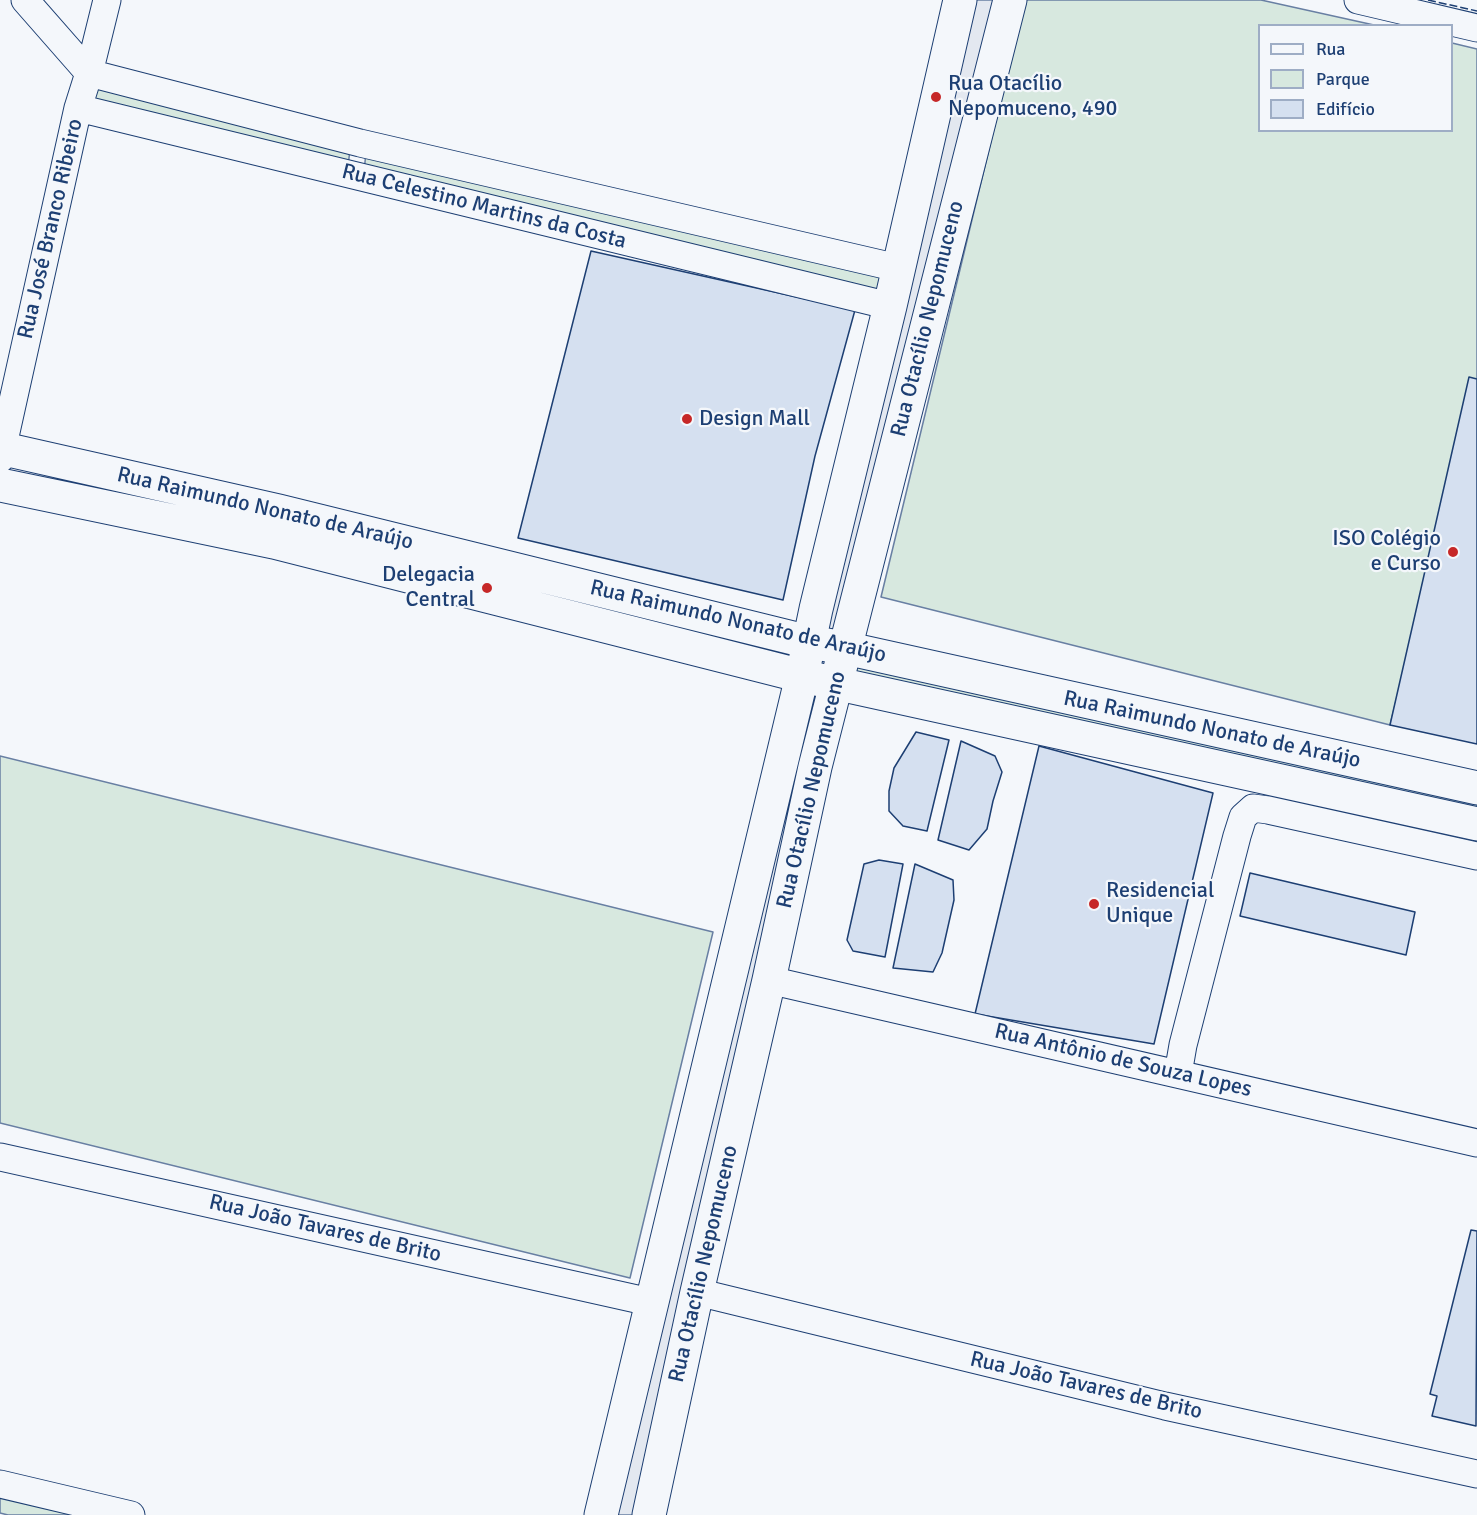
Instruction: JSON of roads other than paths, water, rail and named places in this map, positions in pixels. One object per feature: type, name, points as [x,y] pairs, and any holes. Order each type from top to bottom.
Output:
[{"type":"street","points":[[25,0],[89,73]]},
{"type":"street","name":"Rua José Branco Ribeiro","points":[[1,452],[78,108],[107,0]]},
{"type":"street","name":"Rua Otacílio Nepomuceno","points":[[601,1515],[890,306],[960,0]]},
{"type":"street","name":"Rua Otacílio Nepomuceno","points":[[650,1515],[697,1292],[769,980],[815,767],[1010,0]]},
{"type":"street","points":[[1358,0],[1477,28]]},
{"type":"street","name":"Rua Celestino Martins da Costa","points":[[89,73],[360,143],[898,268]]},
{"type":"street","name":"Rua Celestino Martins da Costa","points":[[78,108],[890,306]]},
{"type":"street","points":[[356,176],[360,143]]},
{"type":"street","name":"Rua Raimundo Nonato de Araújo","points":[[1,452],[279,511],[809,642],[1477,788]]},
{"type":"street","name":"Rua Raimundo Nonato de Araújo","points":[[0,485],[274,542],[802,675],[1477,824]]},
{"type":"street","name":"Rua Antônio de Souza Lopes","points":[[1178,1074],[1183,1045],[1240,827],[1243,817],[1253,808],[1477,856]]},
{"type":"street","name":"Rua Antônio de Souza Lopes","points":[[769,980],[1477,1143]]},
{"type":"street","name":"Rua João Tavares de Brito","points":[[0,1157],[651,1302]]},
{"type":"street","name":"Rua João Tavares de Brito","points":[[697,1292],[1153,1403],[1477,1474]]},
{"type":"street","points":[[0,1484],[131,1515]]},
{"type":"place","name":"Rua Otacílio Nepomuceno, 490","points":[[936,97]]},
{"type":"place","name":"Design Mall","points":[[687,419]]},
{"type":"place","name":"ISO Colégio e Curso","points":[[1453,552]]},
{"type":"place","name":"Delegacia Central","points":[[487,588]]},
{"type":"place","name":"Residencial Unique","points":[[1094,904]]}]
